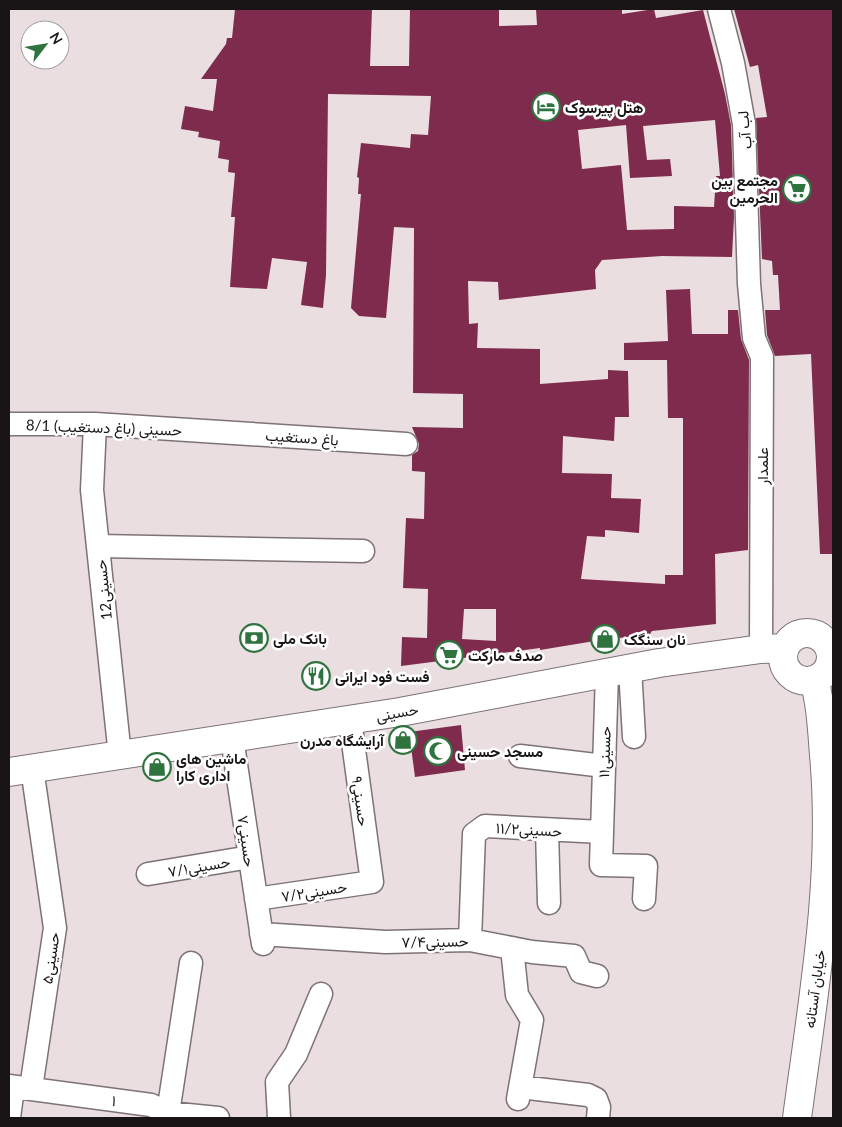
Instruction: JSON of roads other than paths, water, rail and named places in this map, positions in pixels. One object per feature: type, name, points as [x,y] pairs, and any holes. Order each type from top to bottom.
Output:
[{"type":"street","name":"لب آب","points":[[719,9],[733,63],[744,124],[749,284]]},
{"type":"street","name":"علمدار","points":[[749,284],[754,338],[762,358],[773,649]]},
{"type":"street","name":"8/1 حسینی (باغ دستغیب)","points":[[9,424],[95,424],[198,431]]},
{"type":"street","name":"حسینی12","points":[[95,424],[92,490],[120,756]]},
{"type":"street","name":"باغ دستغیب","points":[[198,431],[406,444]]},
{"type":"street","points":[[99,546],[363,551]]},
{"type":"street","points":[[804,633],[822,638],[830,644],[830,661],[827,669],[814,680],[807,681],[792,676],[773,649],[804,633]]},
{"type":"street","name":"حسینی","points":[[20,770],[350,720],[619,670],[773,649]]},
{"type":"street","points":[[619,670],[634,737]]},
{"type":"street","name":"حسینی۱۱","points":[[619,670],[604,766],[601,865],[646,866],[644,899]]},
{"type":"street","name":"خیابان آستانه","points":[[796,1118],[830,878],[827,786],[818,696],[814,680]]},
{"type":"street","name":"حسینی۹","points":[[350,720],[372,882]]},
{"type":"street","name":"حسینی۷","points":[[232,738],[262,939]]},
{"type":"street","points":[[520,756],[604,766]]},
{"type":"street","name":"حسینی۵","points":[[9,1118],[55,928],[20,770]]},
{"type":"street","name":"حسینی۱۱/۲","points":[[470,940],[474,834],[486,826],[602,832]]},
{"type":"street","points":[[547,830],[549,903]]},
{"type":"street","name":"حسینی۷/۱","points":[[148,874],[250,857]]},
{"type":"street","name":"حسینی۷/۲","points":[[256,899],[372,882]]},
{"type":"street","name":"حسینی۷/۴","points":[[262,939],[386,942],[470,940],[512,948],[574,956],[581,972],[598,976]]},
{"type":"street","points":[[512,948],[517,995],[532,1020],[519,1093],[588,1095],[596,1098],[599,1107],[598,1118]]},
{"type":"street","points":[[156,1112],[191,963]]},
{"type":"street","points":[[279,1118],[277,1082],[296,1054],[321,994]]},
{"type":"street","name":"۱","points":[[18,1087],[156,1112],[216,1118]]},
{"type":"place","name":"هتل پیرسوک","points":[[546,107]]},
{"type":"place","name":"مجتمع بین الحرمین","points":[[797,189]]},
{"type":"place","name":"بانک ملی","points":[[254,638]]},
{"type":"place","name":"نان سنگک","points":[[605,639]]},
{"type":"place","name":"صدف مارکت","points":[[449,655]]},
{"type":"place","name":"فست فود ایرانی","points":[[316,676]]},
{"type":"place","name":"آرایشگاه مدرن","points":[[403,740]]},
{"type":"place","name":"مسجد حسینی","points":[[438,751]]},
{"type":"place","name":"ماشین های اداری کارا","points":[[157,767]]}]
